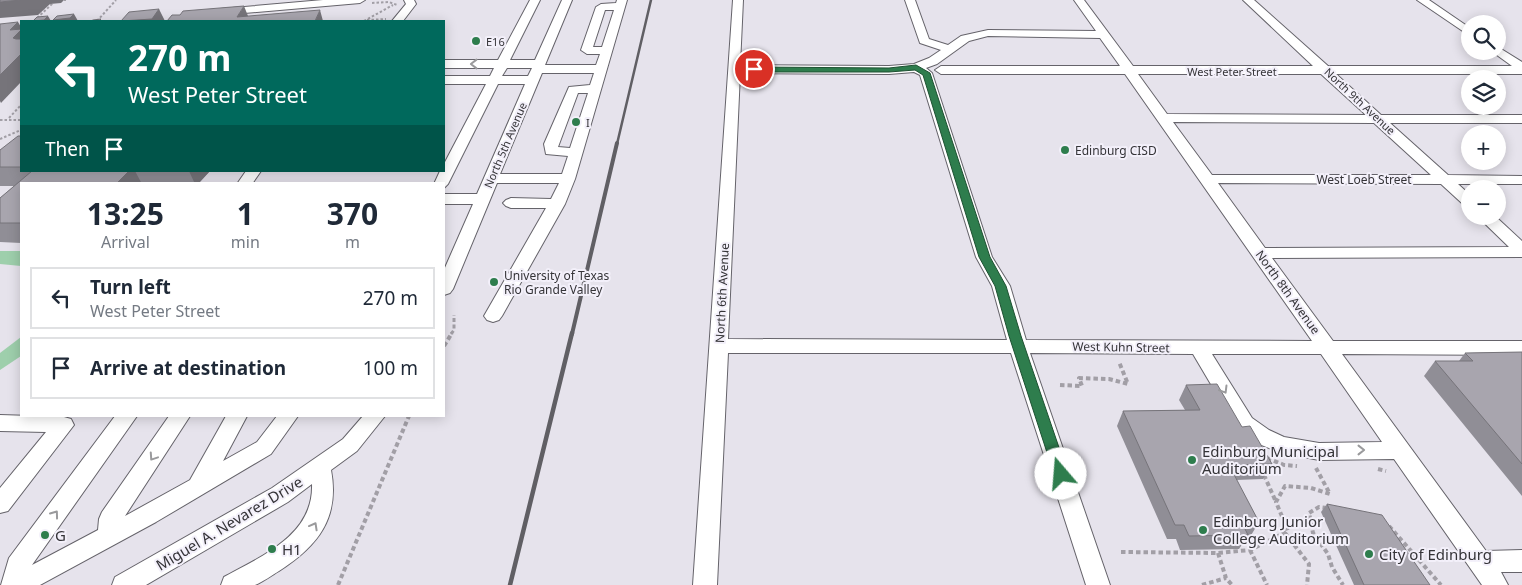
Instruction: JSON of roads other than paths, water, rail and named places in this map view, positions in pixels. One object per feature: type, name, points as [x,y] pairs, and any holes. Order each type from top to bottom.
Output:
[{"type":"street","points":[[206,13],[360,0]]},
{"type":"street","points":[[393,20],[411,4],[409,0]]},
{"type":"street","points":[[443,182],[535,0]]},
{"type":"street","name":"North 5th Avenue","points":[[445,287],[567,0]]},
{"type":"street","name":"North 6th Avenue","points":[[705,585],[738,0]]},
{"type":"street","points":[[910,0],[924,41],[949,49]]},
{"type":"street","name":"North 8th Avenue","points":[[1079,0],[1329,348],[1496,585]]},
{"type":"street","name":"North 9th Avenue","points":[[1248,0],[1327,70],[1461,194]]},
{"type":"street","points":[[1422,0],[1461,27]]},
{"type":"street","points":[[493,316],[557,204],[568,179],[596,88],[601,69],[607,51],[621,3],[601,7],[587,48],[590,51],[607,51]]},
{"type":"street","points":[[735,69],[889,70],[916,68],[933,61],[965,38],[988,34],[1104,35]]},
{"type":"street","points":[[1506,57],[1522,69]]},
{"type":"street","points":[[445,64],[503,64],[537,71]]},
{"type":"street","points":[[916,68],[926,73],[984,257],[1001,286],[1018,345],[1098,585]]},
{"type":"street","points":[[445,80],[494,80],[537,71],[601,69]]},
{"type":"street","name":"West Peter Street","points":[[941,70],[1522,69]]},
{"type":"street","points":[[576,152],[554,152],[551,151],[550,144],[573,90],[596,88]]},
{"type":"street","points":[[1163,118],[1522,119]]},
{"type":"street","points":[[246,182],[253,172]]},
{"type":"street","points":[[491,178],[568,179]]},
{"type":"street","name":"West Loeb Street","points":[[1206,179],[1445,179],[1520,182]]},
{"type":"street","points":[[445,199],[482,199]]},
{"type":"street","points":[[511,203],[557,204]]},
{"type":"street","points":[[1495,225],[1522,251]]},
{"type":"street","points":[[1259,253],[1522,251]]},
{"type":"street","name":"West Kuhn Street","points":[[719,346],[1018,345],[1200,348],[1522,348]]},
{"type":"street","points":[[1200,348],[1245,424],[1255,433],[1272,442],[1307,450],[1401,450]]},
{"type":"street","points":[[15,585],[17,566],[126,417]]},
{"type":"street","points":[[109,535],[110,519],[179,417]]},
{"type":"street","points":[[198,486],[236,417]]},
{"type":"street","points":[[15,585],[109,535],[264,448],[270,443],[287,417]]},
{"type":"street","name":"Miguel A. Nevarez Drive","points":[[124,585],[280,495],[350,445],[374,417]]},
{"type":"street","points":[[0,423],[68,420]]},
{"type":"street","points":[[0,504],[68,420]]},
{"type":"street","points":[[233,585],[303,541],[315,526],[324,490],[320,467]]},
{"type":"street","points":[[1480,562],[1522,561]]},
{"type":"railway","points":[[617,144],[651,0]]},
{"type":"railway","points":[[572,334],[617,143]]},
{"type":"railway","points":[[510,585],[572,333]]},
{"type":"place","name":"E16","points":[[476,41]]},
{"type":"place","name":"I","points":[[576,122]]},
{"type":"place","name":"Edinburg CISD","points":[[1065,150]]},
{"type":"place","name":"University of Texas Rio Grande Valley","points":[[494,282]]},
{"type":"place","name":"Edinburg Municipal Auditorium","points":[[1192,460]]},
{"type":"place","name":"Edinburg Junior College Auditorium","points":[[1203,530]]},
{"type":"place","name":"G","points":[[45,535]]},
{"type":"place","name":"H1","points":[[272,549]]},
{"type":"place","name":"City of Edinburg","points":[[1369,554]]}]
